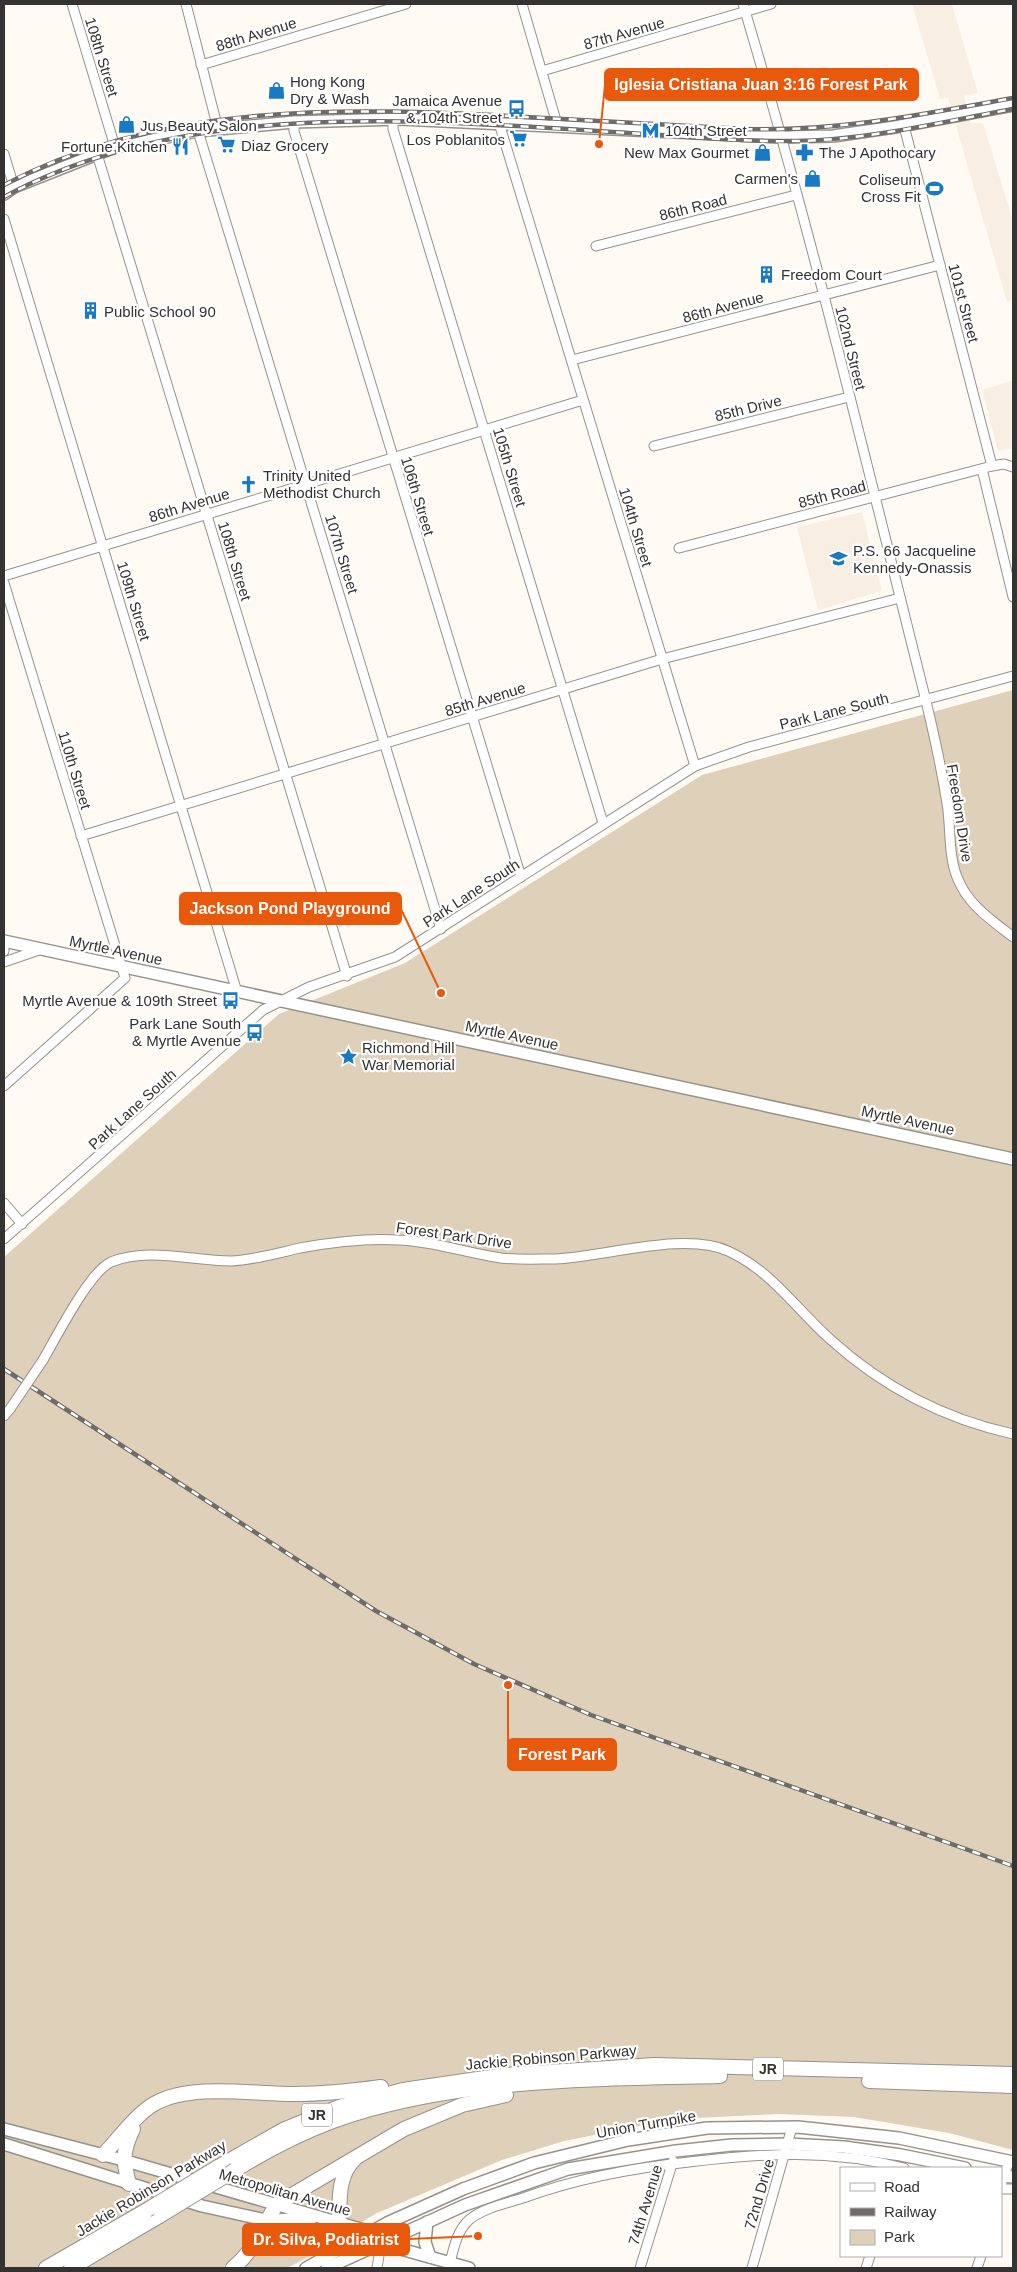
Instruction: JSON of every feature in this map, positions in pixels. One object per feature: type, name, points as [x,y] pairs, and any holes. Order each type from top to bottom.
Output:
[{"type":"highway","name":"Jackie Robinson Parkway","points":[[46,2268],[258,2143],[320,2113],[368,2098],[426,2086],[528,2072],[654,2065],[1013,2074]]},
{"type":"highway","name":"Jackie Robinson Parkway","points":[[71,2268],[277,2146],[308,2131],[352,2115],[389,2105],[521,2085],[639,2078],[747,2075],[1013,2086]]},
{"type":"highway","points":[[233,2268],[261,2235],[266,2220],[277,2204],[404,2129],[468,2103],[527,2091],[639,2078]]},
{"type":"highway","points":[[103,2155],[139,2117],[158,2102],[199,2092],[296,2094],[346,2091],[403,2084],[426,2086]]},
{"type":"highway","points":[[129,2184],[123,2160],[126,2145],[139,2117]]},
{"type":"highway","points":[[339,2223],[342,2180],[347,2168],[360,2154]]},
{"type":"main road","points":[[4,194],[14,188],[115,147],[198,130],[294,122],[393,118],[557,124],[781,137],[833,136],[904,126],[1013,105]]},
{"type":"main road","name":"Myrtle Avenue","points":[[4,941],[1013,1158]]},
{"type":"main road","name":"Union Turnpike","points":[[306,2268],[369,2234],[463,2189],[544,2161],[628,2140],[707,2128],[792,2127],[899,2138],[1011,2162]]},
{"type":"main road","name":"Metropolitan Avenue","points":[[4,2129],[123,2160],[277,2204],[369,2234],[381,2243]]},
{"type":"main road","name":"Metropolitan Avenue","points":[[4,2144],[202,2206],[266,2220],[351,2244],[381,2243],[469,2268]]},
{"type":"main road","name":"Union Turnpike","points":[[327,2268],[464,2205],[568,2168],[676,2151],[732,2145],[787,2148],[844,2147],[901,2155],[960,2167]]},
{"type":"main road","points":[[266,2220],[323,2218]]},
{"type":"main road","points":[[427,2222],[425,2242],[430,2257]]},
{"type":"street","name":"108th Street","points":[[72,4],[115,147]]},
{"type":"street","points":[[186,4],[218,129]]},
{"type":"street","name":"88th Avenue","points":[[201,64],[406,4]]},
{"type":"street","points":[[522,4],[557,124]]},
{"type":"street","name":"87th Avenue","points":[[542,71],[744,8],[771,4]]},
{"type":"street","name":"102nd Street","points":[[744,8],[823,295],[926,701]]},
{"type":"street","name":"105th Street","points":[[393,118],[395,136],[603,823]]},
{"type":"street","name":"106th Street","points":[[294,122],[294,130],[392,458],[521,877]]},
{"type":"street","name":"104th Street","points":[[499,123],[695,766]]},
{"type":"street","name":"101st Street","points":[[904,126],[992,466]]},
{"type":"street","name":"107th Street","points":[[198,130],[441,929]]},
{"type":"street","points":[[4,154],[14,188]]},
{"type":"street","name":"108th Street","points":[[97,154],[347,976]]},
{"type":"street","name":"86th Road","points":[[596,246],[796,195]]},
{"type":"street","name":"109th Street","points":[[4,219],[237,992]]},
{"type":"street","name":"86th Avenue","points":[[572,360],[940,265]]},
{"type":"street","name":"85th Drive","points":[[654,446],[849,397]]},
{"type":"street","name":"86th Avenue","points":[[4,576],[583,400]]},
{"type":"street","points":[[992,466],[1004,464],[1013,466]]},
{"type":"street","name":"85th Road","points":[[679,548],[992,466]]},
{"type":"street","points":[[982,469],[1013,597]]},
{"type":"street","name":"110th Street","points":[[4,583],[120,966]]},
{"type":"street","name":"85th Avenue","points":[[81,836],[662,659],[900,598]]},
{"type":"street","name":"Park Lane South","points":[[4,1239],[263,1010],[309,987],[347,976],[395,957],[695,766],[749,747],[926,701],[1013,676]]},
{"type":"street","name":"Freedom Drive","points":[[926,701],[947,805],[952,860],[957,878],[969,898],[981,912],[1013,937]]},
{"type":"street","points":[[4,962],[42,949]]},
{"type":"street","points":[[4,1086],[125,978],[120,966]]},
{"type":"street","points":[[4,1203],[22,1224]]},
{"type":"street","name":"Forest Park Drive","points":[[4,1416],[43,1360],[87,1286],[109,1263],[138,1256],[238,1260],[344,1240],[400,1240],[502,1258],[542,1259],[584,1258],[654,1246],[698,1244],[726,1250],[756,1266],[782,1288],[830,1339],[886,1383],[938,1410],[975,1425],[1013,1434]]},
{"type":"street","name":"72nd Drive","points":[[752,2268],[792,2127]]},
{"type":"street","name":"Union Turnpike","points":[[450,2263],[459,2234],[470,2219],[482,2212],[552,2188],[624,2169],[787,2148],[852,2157],[896,2167]]},
{"type":"street","name":"74th Avenue","points":[[640,2268],[676,2151]]},
{"type":"street","points":[[900,2167],[901,2155]]},
{"type":"street","points":[[1011,2162],[1004,2181],[1013,2189]]},
{"type":"street","points":[[377,2268],[381,2243]]},
{"type":"shaded area","points":[[912,4],[952,4],[978,93],[964,96],[971,123],[983,123],[1013,221],[1013,304],[1012,300],[1007,302],[948,98],[940,99]]},
{"type":"shaded area","points":[[1013,380],[1013,448],[998,451],[982,390]]},
{"type":"shaded area","name":"P.S. 66 Jacqueline Kennedy-Onassis","points":[[862,512],[882,591],[818,610],[797,527]]},
{"type":"green space","points":[[1013,690],[1013,2150],[949,2133],[854,2117],[778,2114],[675,2119],[564,2141],[502,2160],[377,2213],[316,2249],[318,2252],[287,2268],[4,2268],[4,1257],[279,1014],[405,963],[702,775]]},
{"type":"railway","points":[[4,185],[65,158],[128,138],[193,124],[259,116],[325,112],[393,112],[779,129],[813,128],[880,121],[1013,98]]},
{"type":"railway","points":[[4,197],[79,164],[158,141],[241,128],[326,122],[411,122],[496,125],[728,140],[795,141],[877,134],[1013,109]]},
{"type":"railway","points":[[4,1369],[376,1611],[474,1664],[591,1715],[1013,1866]]},
{"type":"place","name":"Hong Kong Dry & Wash","points":[[276,90]]},
{"type":"place","name":"Jamaica Avenue & 104th Street","points":[[516,109]]},
{"type":"place","name":"Jus Beauty Salon","points":[[126,125]]},
{"type":"place","name":"104th Street","points":[[651,130]]},
{"type":"place","name":"Los Poblanitos","points":[[519,139]]},
{"type":"place","name":"Iglesia Cristiana Juan 3:16 Forest Park","points":[[599,144]]},
{"type":"place","name":"Diaz Grocery","points":[[227,145]]},
{"type":"place","name":"Fortune Kitchen","points":[[181,146]]},
{"type":"place","name":"New Max Gourmet","points":[[763,152]]},
{"type":"place","name":"The J Apothocary","points":[[805,152]]},
{"type":"place","name":"Carmen's","points":[[812,178]]},
{"type":"place","name":"Coliseum Cross Fit","points":[[935,188]]},
{"type":"place","name":"Freedom Court","points":[[767,274]]},
{"type":"place","name":"Public School 90","points":[[90,311]]},
{"type":"place","name":"Trinity United Methodist Church","points":[[249,484]]},
{"type":"place","name":"P.S. 66 Jacqueline Kennedy-Onassis","points":[[839,559]]},
{"type":"place","name":"Jackson Pond Playground","points":[[441,993]]},
{"type":"place","name":"Myrtle Avenue & 109th Street","points":[[231,1000]]},
{"type":"place","name":"Park Lane South & Myrtle Avenue","points":[[255,1032]]},
{"type":"place","name":"Richmond Hill War Memorial","points":[[348,1056]]},
{"type":"place","name":"Forest Park","points":[[508,1685]]},
{"type":"place","name":"Dr. Silva, Podiatrist","points":[[478,2236]]}]
